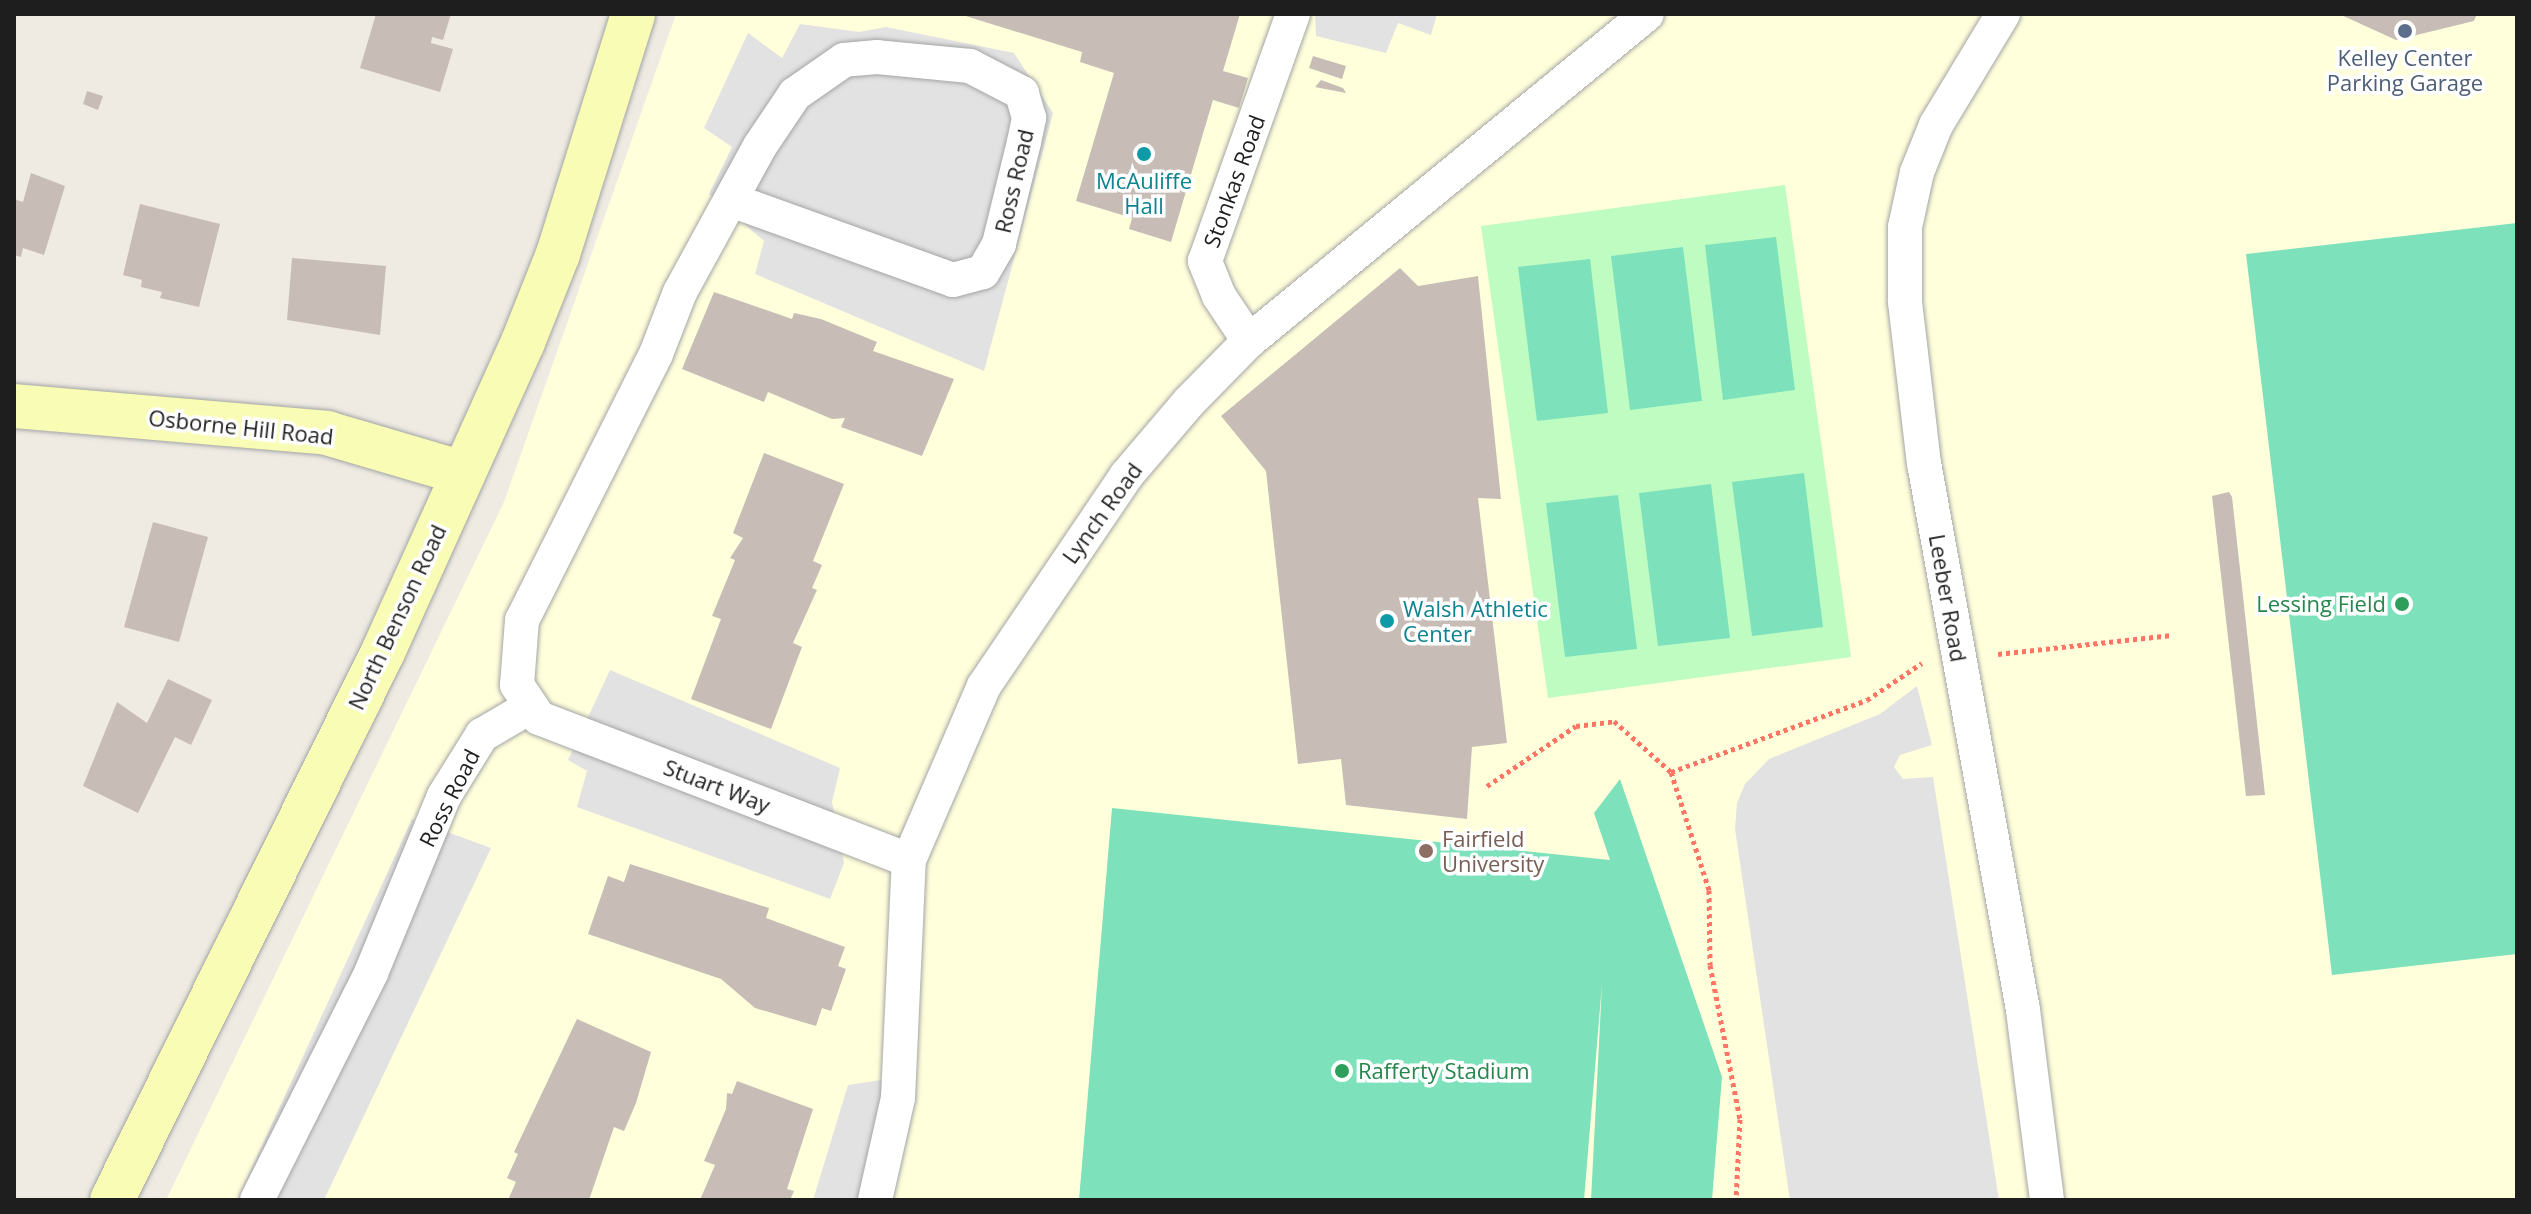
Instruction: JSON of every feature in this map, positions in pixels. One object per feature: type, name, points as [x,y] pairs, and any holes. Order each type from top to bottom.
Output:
[{"type":"main road","name":"North Benson Road","points":[[112,1200],[383,652],[463,473],[558,254],[633,14]]},
{"type":"main road","name":"Osborne Hill Road","points":[[14,406],[327,433],[463,473]]},
{"type":"street","name":"Stonkas Road","points":[[1249,341],[1219,296],[1205,261],[1293,14]]},
{"type":"street","name":"Lynch Road","points":[[875,1200],[898,1098],[909,860],[984,686],[1126,476],[1249,341],[1647,14]]},
{"type":"street","name":"Leeber Road","points":[[2003,14],[1936,125],[1905,227],[1905,302],[1924,463],[2023,1010],[2047,1200]]},
{"type":"street","name":"Ross Road","points":[[257,1200],[371,973],[444,796],[482,735],[528,708],[517,685],[522,620],[731,200],[795,94],[844,60],[970,66],[1022,93],[1029,118],[999,244],[975,275],[953,280],[731,200]]},
{"type":"street","name":"Stuart Way","points":[[528,708],[909,860]]},
{"type":"path","points":[[2028,651],[2172,635]]},
{"type":"path","points":[[1671,772],[1867,700],[1933,657],[1959,658]]},
{"type":"path","points":[[1487,786],[1576,726],[1614,721],[1671,772],[1709,890],[1710,965],[1740,1119],[1736,1200]]},
{"type":"shaded area","name":"Fairfield University","points":[[676,14],[2517,14],[2517,1200],[166,1200],[504,502]]},
{"type":"shaded area","points":[[1315,14],[1437,14],[1431,35],[1398,23],[1386,53],[1316,36]]},
{"type":"shaded area","points":[[800,24],[859,32],[886,27],[1014,53],[1053,113],[984,371],[755,274],[764,241],[709,194],[732,147],[704,128],[748,33],[782,58]]},
{"type":"shaded area","points":[[610,670],[840,768],[832,802],[844,863],[830,899],[577,807],[587,771],[568,760]]},
{"type":"shaded area","points":[[1917,686],[1932,745],[1900,755],[1894,767],[1903,779],[1933,777],[1999,1200],[1790,1200],[1735,829],[1737,803],[1745,784],[1769,759],[1880,714]]},
{"type":"shaded area","points":[[412,819],[491,848],[324,1200],[237,1200]]},
{"type":"shaded area","points":[[888,1079],[864,1200],[813,1200],[848,1085]]},
{"type":"green space","points":[[1785,185],[1851,657],[1548,698],[1481,226]]},
{"type":"green space","name":"Lessing Field","points":[[2517,223],[2517,954],[2332,975],[2246,254]]},
{"type":"green space","points":[[1776,237],[1795,390],[1723,400],[1705,245]]},
{"type":"green space","points":[[1683,247],[1702,401],[1630,410],[1611,256]]},
{"type":"green space","points":[[1590,259],[1608,413],[1537,421],[1518,267]]},
{"type":"green space","points":[[1804,473],[1823,627],[1752,636],[1732,482]]},
{"type":"green space","points":[[1711,484],[1730,638],[1658,646],[1639,493]]},
{"type":"green space","points":[[1618,495],[1637,649],[1565,657],[1546,503]]},
{"type":"green space","name":"Rafferty Stadium","points":[[1620,779],[1722,1077],[1712,1200],[1591,1200],[1602,984],[1584,1200],[1079,1200],[1112,808],[1610,860],[1594,813]]},
{"type":"building","points":[[376,14],[451,14],[443,40],[432,37],[431,43],[453,49],[440,92],[360,68]]},
{"type":"building","name":"McAuliffe Hall","points":[[959,14],[1240,14],[1223,71],[1248,78],[1239,108],[1213,100],[1171,242],[1129,229],[1132,218],[1076,201],[1114,73],[1080,62],[1082,52]]},
{"type":"building","name":"Kelley Center Parking Garage","points":[[2339,14],[2477,14],[2474,21],[2396,40]]},
{"type":"building","points":[[1313,56],[1346,66],[1342,79],[1309,68]]},
{"type":"building","points":[[1321,80],[1343,88],[1346,93],[1315,87]]},
{"type":"building","points":[[87,91],[103,96],[98,110],[83,104]]},
{"type":"building","points":[[31,173],[65,186],[44,255],[23,248],[21,257],[14,255],[14,199],[23,202]]},
{"type":"building","points":[[140,204],[220,224],[199,307],[160,298],[162,292],[141,287],[142,280],[123,275]]},
{"type":"building","points":[[292,258],[386,266],[380,335],[287,320]]},
{"type":"building","name":"Walsh Athletic Center","points":[[1400,268],[1418,286],[1478,276],[1501,499],[1478,498],[1507,743],[1472,747],[1467,819],[1346,805],[1341,759],[1298,764],[1266,471],[1221,416]]},
{"type":"building","points":[[714,292],[792,319],[794,313],[821,319],[877,342],[873,351],[954,379],[922,456],[841,427],[845,418],[832,419],[768,392],[764,402],[682,369]]},
{"type":"building","points":[[764,453],[844,484],[813,561],[822,565],[812,588],[817,590],[793,643],[802,647],[771,729],[691,699],[721,619],[712,616],[735,560],[730,558],[743,538],[733,533]]},
{"type":"building","points":[[2229,492],[2265,795],[2246,796],[2212,496]]},
{"type":"building","points":[[153,522],[208,537],[179,642],[124,627]]},
{"type":"building","points":[[168,679],[212,700],[191,745],[175,737],[138,813],[83,786],[117,702],[147,723]]},
{"type":"building","points":[[630,864],[769,908],[766,918],[845,947],[838,966],[846,969],[831,1011],[822,1008],[816,1026],[755,1008],[721,979],[588,934],[608,876],[624,882]]},
{"type":"building","points":[[577,1019],[651,1052],[636,1103],[624,1131],[614,1127],[589,1200],[508,1200],[516,1182],[507,1178],[518,1154],[514,1152]]},
{"type":"building","points":[[737,1081],[813,1109],[787,1189],[794,1191],[790,1200],[700,1200],[715,1165],[704,1161],[726,1109],[727,1093],[732,1094]]},
{"type":"place","name":"Kelley Center Parking Garage","points":[[2405,31]]},
{"type":"place","name":"McAuliffe Hall","points":[[1144,154]]},
{"type":"place","name":"Lessing Field","points":[[2402,604]]},
{"type":"place","name":"Walsh Athletic Center","points":[[1387,621]]},
{"type":"place","name":"Fairfield University","points":[[1426,851]]},
{"type":"place","name":"Rafferty Stadium","points":[[1342,1071]]}]
